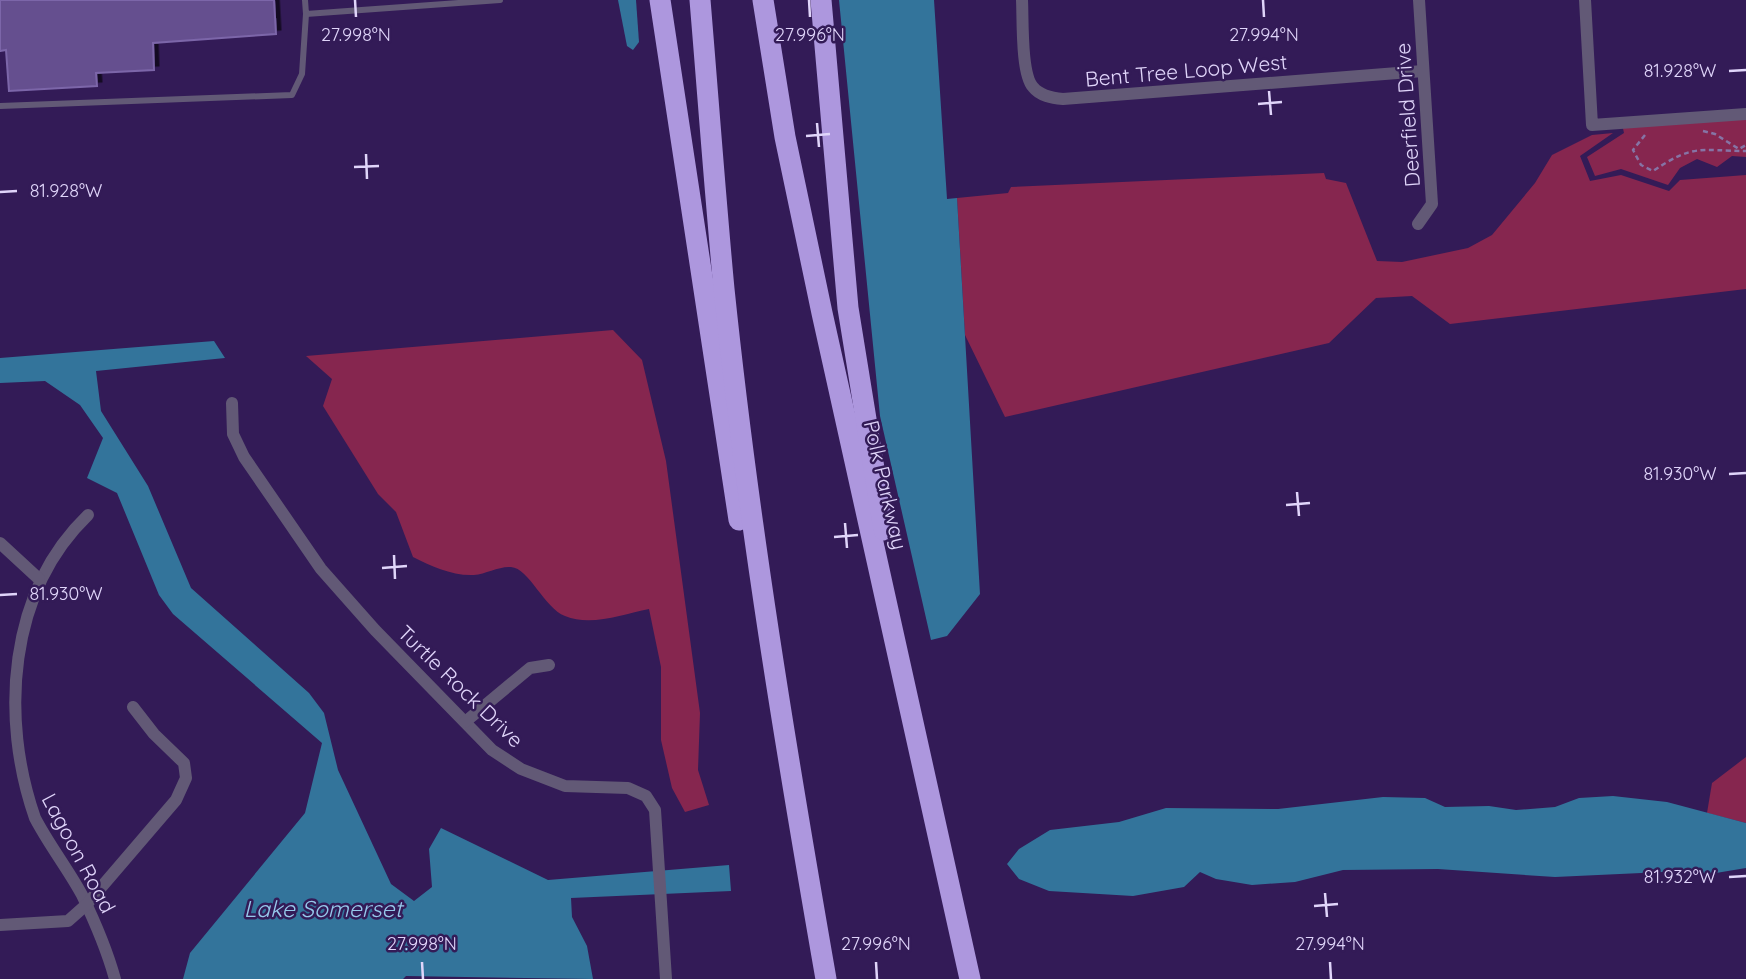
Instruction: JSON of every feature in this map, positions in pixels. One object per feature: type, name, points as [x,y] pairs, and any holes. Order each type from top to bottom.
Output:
[{"type":"highway","points":[[660,0],[716,381],[770,711],[793,794]]},
{"type":"highway","points":[[699,0],[724,289],[740,426],[793,794],[826,979]]},
{"type":"highway","name":"Polk Parkway","points":[[763,0],[794,177],[970,979]]},
{"type":"highway","points":[[821,0],[848,307],[864,414],[917,703],[921,756]]},
{"type":"street","name":"Bent Tree Loop West","points":[[1022,0],[1027,79],[1037,92],[1063,99],[1423,71]]},
{"type":"street","name":"Deerfield Drive","points":[[1418,224],[1432,204],[1419,0]]},
{"type":"street","points":[[1585,0],[1592,125],[1746,114]]},
{"type":"street","name":"Turtle Rock Drive","points":[[232,402],[233,434],[244,457],[321,569],[374,630],[492,750],[521,769],[565,786],[628,788],[646,796],[655,810],[666,979]]},
{"type":"street","name":"Lagoon Road","points":[[88,515],[69,532],[39,579],[19,625],[6,667],[10,723],[19,773],[36,818],[86,905],[115,979]]},
{"type":"street","points":[[0,543],[39,579]]},
{"type":"street","points":[[465,722],[530,668],[549,665]]},
{"type":"street","points":[[0,926],[68,921],[86,905],[176,800],[186,778],[184,763],[178,754],[154,734],[134,707]]},
{"type":"lane","points":[[0,106],[292,96],[302,74],[305,0]]},
{"type":"lane","points":[[306,13],[500,0]]},
{"type":"path","points":[[1653,130],[1640,138],[1633,150],[1641,165],[1653,171],[1683,153],[1702,147],[1746,150]]},
{"type":"path","points":[[1703,131],[1739,149],[1746,145]]},
{"type":"shaded area","points":[[1746,115],[1746,157],[1732,156],[1717,167],[1697,159],[1680,168],[1668,185],[1621,169],[1595,176],[1587,157],[1624,133],[1622,124]]},
{"type":"shaded area","points":[[1613,133],[1580,156],[1590,181],[1621,175],[1669,191],[1680,180],[1746,175],[1746,289],[1450,324],[1412,296],[1376,298],[1329,343],[1005,417],[965,335],[957,198],[1008,193],[1011,187],[1324,173],[1326,179],[1346,183],[1377,261],[1402,262],[1468,248],[1492,235],[1535,183],[1552,155],[1592,135]]},
{"type":"shaded area","points":[[613,330],[642,360],[666,461],[700,713],[698,770],[709,805],[685,812],[672,788],[661,740],[661,667],[649,609],[596,620],[575,619],[557,612],[518,569],[506,567],[466,575],[442,570],[413,557],[396,512],[378,494],[323,406],[332,379],[306,356]]},
{"type":"shaded area","points":[[1746,757],[1746,823],[1707,813],[1712,783]]},
{"type":"water","points":[[618,0],[636,0],[639,42],[633,50],[627,46]]},
{"type":"water","points":[[839,0],[934,0],[947,199],[957,198],[980,594],[947,636],[931,640],[880,416]]},
{"type":"water","name":"Lake Somerset","points":[[214,341],[225,358],[96,371],[101,411],[148,486],[191,588],[309,693],[324,713],[338,770],[391,884],[414,901],[432,887],[429,849],[441,828],[548,880],[729,865],[731,891],[571,898],[572,917],[587,946],[593,979],[406,976],[403,979],[183,979],[190,953],[305,813],[322,743],[173,614],[159,595],[117,493],[87,478],[103,438],[80,405],[45,381],[0,383],[0,358]]},
{"type":"water","points":[[1613,796],[1667,802],[1746,823],[1746,868],[1704,875],[1663,872],[1555,877],[1438,869],[1343,870],[1295,882],[1252,885],[1216,879],[1200,872],[1184,887],[1133,896],[1049,891],[1019,879],[1007,864],[1019,849],[1050,830],[1119,822],[1166,808],[1278,809],[1383,797],[1425,798],[1445,807],[1489,806],[1516,810],[1555,807],[1579,798]]},
{"type":"building","points":[[0,0],[274,0],[276,34],[153,43],[154,70],[96,73],[97,86],[9,91],[6,50],[0,51]]}]
